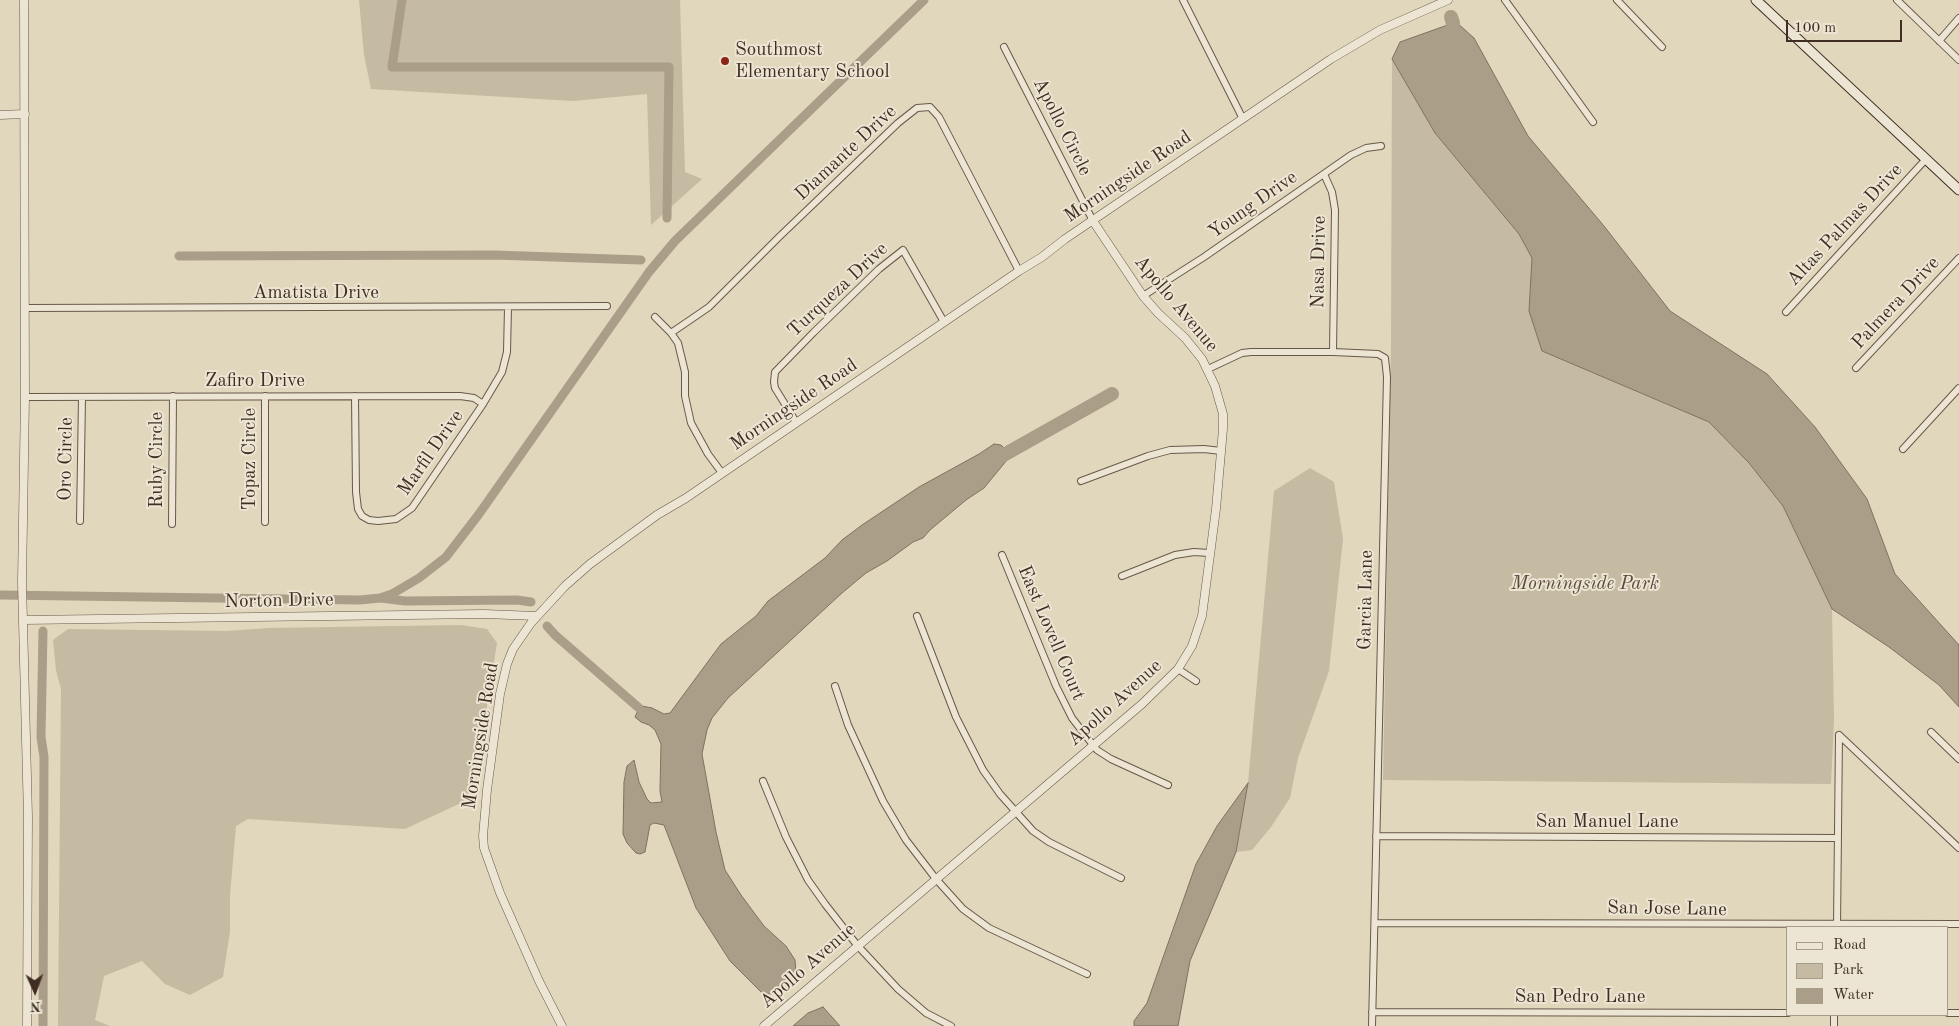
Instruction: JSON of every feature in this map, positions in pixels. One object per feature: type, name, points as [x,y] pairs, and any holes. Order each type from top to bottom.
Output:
[{"type":"main road","points":[[1756,0],[1959,190]]},
{"type":"street","points":[[24,0],[25,397],[22,620],[28,817],[27,1026]]},
{"type":"street","points":[[1183,0],[1242,119]]},
{"type":"street","name":"Morningside Road","points":[[562,1026],[539,981],[500,893],[484,848],[483,836],[500,694],[507,664],[521,636],[536,616],[590,564],[657,515],[1042,257],[1064,239],[1355,44],[1393,24],[1448,0]]},
{"type":"street","points":[[1505,0],[1593,122]]},
{"type":"street","points":[[1616,0],[1662,47]]},
{"type":"street","points":[[1897,0],[1959,60]]},
{"type":"street","points":[[1938,41],[1959,18]]},
{"type":"street","name":"Apollo Circle","points":[[1004,47],[1093,221]]},
{"type":"street","name":"Diamante Drive","points":[[671,333],[709,307],[786,230],[898,123],[917,108],[930,107],[939,117],[1019,271]]},
{"type":"street","points":[[0,115],[25,114]]},
{"type":"street","name":"Young Drive","points":[[1143,296],[1204,257],[1351,155],[1366,148],[1382,146]]},
{"type":"street","name":"Altas Palmas Drive","points":[[1786,312],[1926,159]]},
{"type":"street","name":"Nasa Drive","points":[[1324,174],[1332,192],[1335,210],[1333,352]]},
{"type":"street","name":"Apollo Avenue","points":[[764,1026],[1142,704],[1178,669],[1192,646],[1202,616],[1221,452],[1222,414],[1215,386],[1208,369],[1189,342],[1143,296],[1093,221]]},
{"type":"street","name":"Turqueza Drive","points":[[796,422],[775,388],[775,372],[812,332],[879,269],[903,250],[944,322]]},
{"type":"street","name":"Palmera Drive","points":[[1856,368],[1959,258]]},
{"type":"street","name":"Amatista Drive","points":[[25,308],[508,308],[608,306]]},
{"type":"street","name":"Marfil Drive","points":[[355,396],[356,501],[358,509],[362,516],[369,520],[396,519],[412,508],[483,404],[502,372],[509,332],[508,308]]},
{"type":"street","points":[[655,317],[678,343],[685,372],[685,396],[691,422],[708,454],[722,473]]},
{"type":"street","name":"Garcia Lane","points":[[1208,369],[1242,353],[1251,352],[1378,354],[1385,358],[1372,1026]]},
{"type":"street","points":[[1903,449],[1959,388]]},
{"type":"street","name":"Ruby Circle","points":[[172,396],[172,524]]},
{"type":"street","name":"Topaz Circle","points":[[265,396],[265,522]]},
{"type":"street","name":"Zafiro Drive","points":[[25,397],[460,396],[474,398],[483,404]]},
{"type":"street","name":"Oro Circle","points":[[80,522],[82,398]]},
{"type":"street","points":[[1081,481],[1148,456],[1170,450],[1204,449],[1221,452]]},
{"type":"street","points":[[1122,576],[1175,555],[1194,552],[1209,553]]},
{"type":"street","name":"East Lovell Court","points":[[1002,556],[1056,686],[1072,718],[1092,746],[1110,759],[1168,785]]},
{"type":"street","name":"Norton Drive","points":[[22,620],[484,614],[536,616]]},
{"type":"street","points":[[917,616],[956,717],[983,770],[1015,811],[1033,831],[1049,842],[1122,878]]},
{"type":"street","points":[[1178,669],[1196,680]]},
{"type":"street","points":[[835,686],[848,725],[883,801],[906,840],[936,879],[963,909],[989,928],[1087,974]]},
{"type":"street","points":[[1931,732],[1959,759]]},
{"type":"street","points":[[1837,926],[1839,736],[1959,848]]},
{"type":"street","points":[[763,781],[786,837],[808,880],[857,945],[898,989],[926,1013],[951,1026]]},
{"type":"street","name":"San Manuel Lane","points":[[1376,836],[1838,838]]},
{"type":"street","name":"San Jose Lane","points":[[1374,923],[1837,926],[1959,924]]},
{"type":"street","name":"San Pedro Lane","points":[[1372,1012],[1786,1013]]},
{"type":"green space","points":[[359,0],[680,0],[685,172],[702,179],[651,225],[647,94],[573,101],[371,89],[364,55]]},
{"type":"green space","name":"Morningside Park","points":[[1392,59],[1435,133],[1519,234],[1532,258],[1529,311],[1542,351],[1709,422],[1749,463],[1783,506],[1832,609],[1834,719],[1831,784],[1383,780],[1391,344]]},
{"type":"green space","points":[[1310,468],[1334,482],[1343,539],[1329,671],[1298,758],[1290,798],[1271,827],[1252,850],[1236,852],[1248,783],[1274,491]]},
{"type":"green space","points":[[461,625],[487,629],[497,643],[474,787],[463,802],[405,829],[248,819],[236,826],[230,895],[230,931],[223,977],[190,995],[165,984],[142,961],[104,976],[95,1020],[110,1026],[58,1026],[61,689],[56,670],[53,640],[68,629],[227,631],[268,628]]},
{"type":"water","points":[[1456,22],[1474,38],[1528,136],[1604,226],[1670,311],[1767,374],[1815,427],[1867,499],[1895,574],[1959,645],[1959,707],[1939,685],[1889,647],[1832,609],[1783,506],[1749,463],[1709,422],[1542,351],[1529,311],[1532,258],[1519,234],[1435,133],[1392,59],[1400,42]]},
{"type":"water","points":[[994,444],[1001,445],[1010,454],[984,488],[966,500],[923,538],[913,542],[887,561],[866,573],[842,593],[728,698],[712,718],[707,730],[702,754],[725,870],[764,926],[786,946],[795,960],[796,972],[787,990],[771,994],[762,993],[730,961],[696,908],[664,825],[654,823],[650,825],[645,852],[636,853],[627,843],[623,834],[624,782],[627,766],[634,760],[639,782],[647,799],[651,803],[662,802],[660,791],[661,744],[655,730],[635,717],[642,706],[652,708],[664,714],[670,713],[721,644],[756,616],[768,601],[825,558],[842,540],[862,525],[919,487]]},
{"type":"water","points":[[1248,783],[1236,852],[1190,961],[1178,1026],[1134,1026],[1134,1021],[1147,1003],[1196,864],[1217,826]]},
{"type":"water","points":[[823,1007],[840,1026],[793,1026],[808,1013]]},
{"type":"waterway","points":[[402,0],[392,67],[669,67],[667,218]]},
{"type":"waterway","points":[[0,595],[360,600],[380,598],[392,594],[419,578],[446,557],[479,514],[649,272],[675,241],[924,0]]},
{"type":"waterway","points":[[1451,17],[1453,23],[1451,40]]},
{"type":"waterway","points":[[179,256],[495,255],[641,260]]},
{"type":"waterway","points":[[993,461],[1112,394]]},
{"type":"waterway","points":[[381,598],[405,601],[517,600],[531,602]]},
{"type":"waterway","points":[[547,626],[639,708]]},
{"type":"waterway","points":[[43,631],[41,737],[44,757],[43,1026]]},
{"type":"place","name":"Southmost Elementary School","points":[[725,61]]}]
